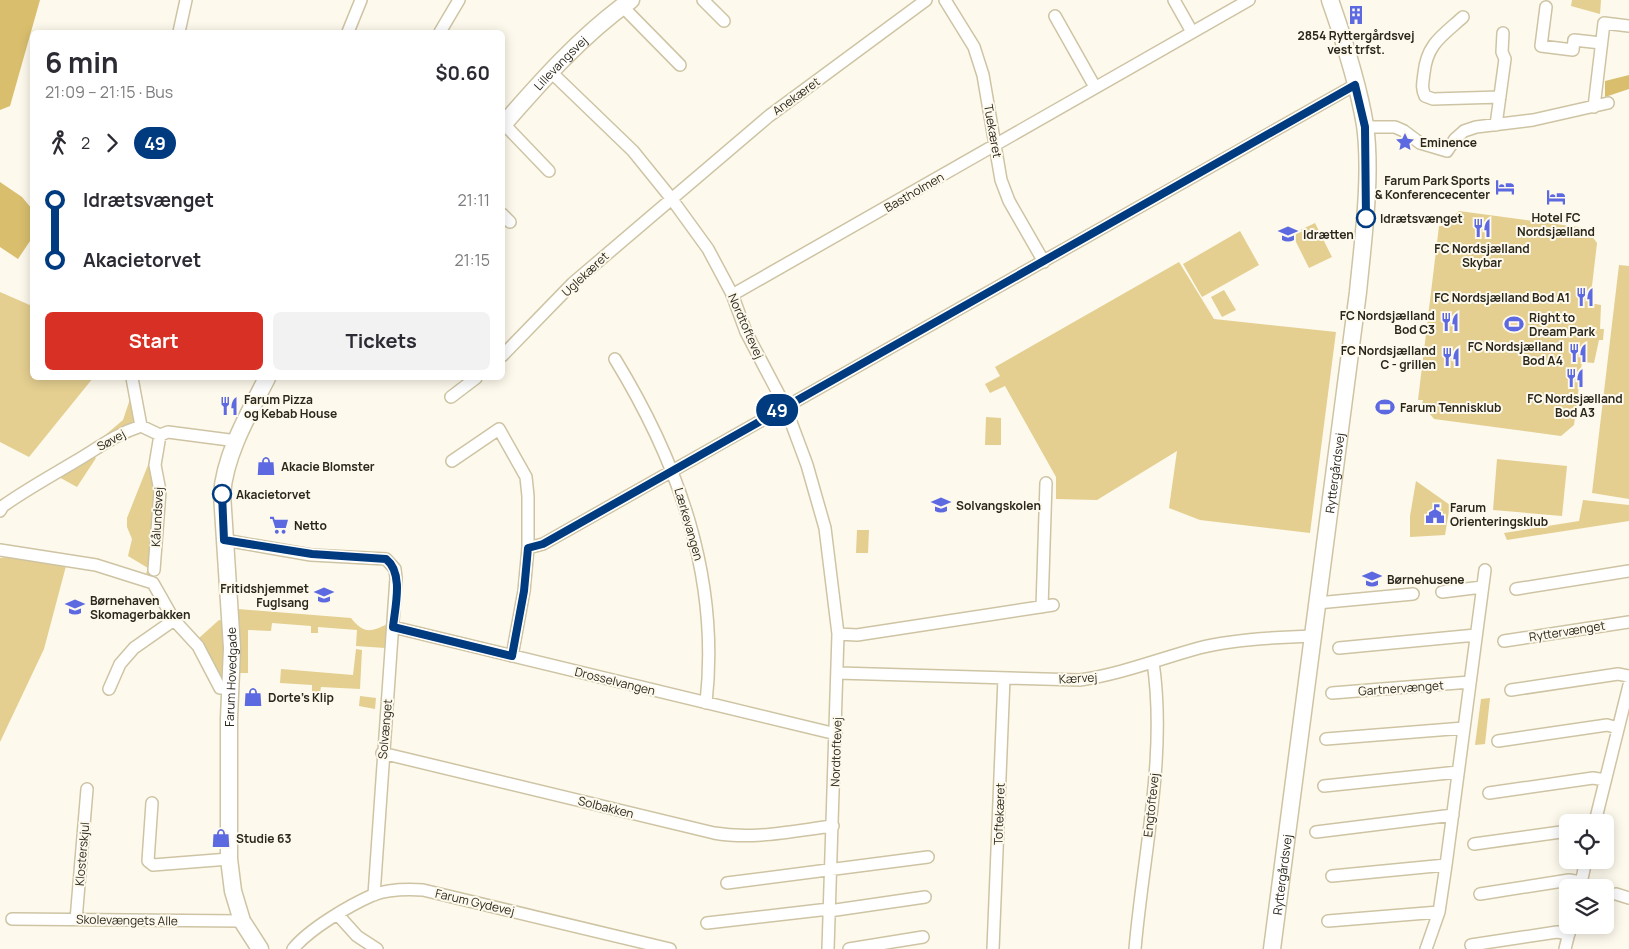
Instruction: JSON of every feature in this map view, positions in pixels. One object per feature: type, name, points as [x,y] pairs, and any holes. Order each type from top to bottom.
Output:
[{"type":"street","points":[[179,30],[186,0]]},
{"type":"street","points":[[349,30],[361,0]]},
{"type":"street","points":[[441,30],[459,0]]},
{"type":"street","points":[[703,0],[724,21]]},
{"type":"street","name":"Anekæret","points":[[671,198],[769,116],[926,0]]},
{"type":"street","name":"Tuekæret","points":[[945,0],[974,47],[983,75],[1001,180],[1009,201],[1044,262]]},
{"type":"street","points":[[1174,0],[1192,32]]},
{"type":"street","name":"Bastholmen","points":[[732,295],[996,146],[1248,0]]},
{"type":"street","name":"Ryttergårdsvej","points":[[1272,949],[1362,253],[1367,174],[1365,127],[1355,85],[1330,0]]},
{"type":"street","name":"Lillevangsvej","points":[[505,123],[550,71],[602,21],[627,3],[680,65]]},
{"type":"street","points":[[1546,7],[1541,46],[1573,50],[1574,40],[1602,44]]},
{"type":"street","points":[[1055,16],[1095,87]]},
{"type":"street","points":[[1463,18],[1432,45],[1427,53],[1422,89],[1425,96],[1433,99],[1500,97]]},
{"type":"street","points":[[1594,107],[1604,23],[1629,26]]},
{"type":"street","points":[[1496,125],[1505,59],[1502,52],[1503,33]]},
{"type":"street","name":"Nordtoftevej","points":[[550,71],[633,151],[671,198],[708,249],[732,295],[746,332],[786,406],[807,465],[825,528],[838,634],[828,949]]},
{"type":"street","points":[[528,548],[543,544],[1355,85]]},
{"type":"street","points":[[1365,127],[1395,127],[1420,143],[1447,152],[1464,131],[1476,127],[1533,120],[1608,103]]},
{"type":"street","name":"Lillevangsvej","points":[[505,127],[549,171]]},
{"type":"street","name":"Uglekæret","points":[[505,353],[573,284],[671,198]]},
{"type":"street","name":"Lærkevangen","points":[[615,359],[673,469],[691,522],[703,578],[708,619],[710,674],[706,703]]},
{"type":"street","points":[[132,380],[141,426]]},
{"type":"street","name":"Farum Hovedgade","points":[[260,949],[242,921],[233,891],[229,859],[232,648],[224,540],[223,486],[226,471],[237,441],[266,380]]},
{"type":"street","points":[[450,397],[473,380]]},
{"type":"street","name":"Søvej","points":[[0,511],[3,506],[35,484],[76,461],[112,437],[141,426],[160,435],[168,432],[237,441]]},
{"type":"street","points":[[452,461],[499,429],[526,477],[528,548],[524,591],[512,656]]},
{"type":"street","name":"Kålundsvej","points":[[154,570],[160,491],[155,465],[160,435]]},
{"type":"street","points":[[838,634],[857,634],[1047,606],[1046,483]]},
{"type":"street","name":"Solvænget","points":[[224,540],[312,554],[386,559],[392,564],[396,578],[382,753],[374,895]]},
{"type":"street","points":[[0,550],[89,564],[153,583],[174,620],[198,646],[220,688],[230,688]]},
{"type":"street","points":[[1426,949],[1439,912],[1485,570]]},
{"type":"street","points":[[1516,589],[1629,571]]},
{"type":"street","points":[[1442,592],[1482,587]]},
{"type":"street","points":[[1317,604],[1413,594]]},
{"type":"street","points":[[109,689],[124,658],[134,648],[174,620]]},
{"type":"street","name":"Ryttervænget","points":[[1504,641],[1629,622]]},
{"type":"street","name":"Drosselvangen","points":[[393,627],[836,734]]},
{"type":"street","points":[[1339,648],[1476,635]]},
{"type":"street","name":"Kærvej","points":[[838,672],[1080,680],[1106,676],[1201,647],[1287,637],[1313,636]]},
{"type":"street","name":"Engtoftevej","points":[[1135,949],[1154,777],[1159,699],[1153,662]]},
{"type":"street","points":[[1511,690],[1618,674],[1629,676]]},
{"type":"street","name":"Toftekæret","points":[[993,949],[1004,678]]},
{"type":"street","name":"Gartnervænget","points":[[1332,693],[1470,682]]},
{"type":"street","points":[[1597,814],[1629,685]]},
{"type":"street","points":[[1498,741],[1607,725],[1618,728]]},
{"type":"street","points":[[1326,740],[1464,728]]},
{"type":"street","name":"Solbakken","points":[[382,753],[714,834],[735,837],[757,836],[833,826]]},
{"type":"street","points":[[1324,786],[1458,772]]},
{"type":"street","points":[[1489,793],[1593,778],[1605,780]]},
{"type":"street","name":"Klosterskjul","points":[[76,920],[87,789]]},
{"type":"street","points":[[152,803],[148,861],[153,866],[229,859]]},
{"type":"street","points":[[1316,832],[1453,815]]},
{"type":"street","points":[[1474,844],[1559,832]]},
{"type":"street","points":[[727,883],[928,857]]},
{"type":"street","points":[[1332,876],[1446,865]]},
{"type":"street","points":[[1480,894],[1559,882]]},
{"type":"street","name":"Farum Gydevej","points":[[293,949],[302,939],[327,922],[374,895],[394,890],[423,890],[670,949]]},
{"type":"street","points":[[1616,894],[1629,898]]},
{"type":"street","points":[[707,923],[829,910],[925,897]]},
{"type":"street","points":[[1328,921],[1439,912]]},
{"type":"street","points":[[338,915],[357,936],[377,949]]},
{"type":"street","name":"Skolevængets Alle","points":[[12,919],[242,921]]},
{"type":"street","points":[[1471,945],[1559,932]]},
{"type":"street","points":[[1565,949],[1569,934]]},
{"type":"street","points":[[849,949],[923,937]]},
{"type":"shaded area","points":[[0,0],[40,0],[10,106],[0,110]]},
{"type":"shaded area","points":[[1572,0],[1601,0],[1600,14],[1571,6]]},
{"type":"shaded area","points":[[1629,75],[1629,89],[1605,97],[1605,81]]},
{"type":"shaded area","points":[[0,182],[22,197],[30,207],[30,241],[18,259],[0,247]]},
{"type":"shaded area","name":"Right to Dream Park","points":[[1459,211],[1586,228],[1597,243],[1590,303],[1601,305],[1600,329],[1604,329],[1603,340],[1599,340],[1594,363],[1582,362],[1574,425],[1561,436],[1434,419],[1422,404],[1423,400],[1418,400],[1439,226],[1445,226],[1446,222]]},
{"type":"shaded area","points":[[1315,223],[1332,257],[1309,268],[1292,234]]},
{"type":"shaded area","points":[[1240,231],[1259,265],[1202,297],[1183,264]]},
{"type":"shaded area","points":[[1179,262],[1214,319],[1336,332],[1310,533],[1200,520],[1169,508],[1177,451],[1097,500],[1056,499],[1056,477],[1005,386],[990,393],[985,384],[1000,376],[995,367]]},
{"type":"shaded area","points":[[1619,265],[1629,266],[1629,499],[1592,493]]},
{"type":"shaded area","points":[[1224,290],[1236,310],[1222,317],[1211,297]]},
{"type":"shaded area","points":[[0,292],[30,305],[30,380],[91,380],[29,457],[0,442]]},
{"type":"shaded area","points":[[132,393],[136,422],[97,442],[123,420]]},
{"type":"shaded area","points":[[986,417],[1001,418],[1001,445],[985,445]]},
{"type":"shaded area","points":[[93,456],[96,458],[77,487],[57,476]]},
{"type":"shaded area","points":[[1497,459],[1567,466],[1562,516],[1493,510]]},
{"type":"shaded area","points":[[148,465],[156,486],[151,577],[146,574],[148,568],[128,556],[132,539],[127,527],[127,518]]},
{"type":"shaded area","points":[[1416,481],[1450,505],[1445,535],[1410,537],[1410,516]]},
{"type":"shaded area","points":[[1583,500],[1629,505],[1629,521],[1507,540],[1504,533],[1579,521]]},
{"type":"shaded area","points":[[857,530],[869,530],[868,553],[856,553]]},
{"type":"shaded area","points":[[8,557],[66,566],[44,649],[0,742],[0,558]]},
{"type":"shaded area","points":[[238,609],[351,618],[359,627],[367,630],[376,629],[387,624],[385,648],[356,646],[357,630],[318,627],[318,633],[311,633],[311,626],[272,623],[271,631],[248,630],[248,673],[239,673]]},
{"type":"shaded area","points":[[219,620],[226,621],[227,668],[222,676],[219,677],[199,638]]},
{"type":"shaded area","points":[[356,649],[362,650],[360,689],[321,687],[320,693],[312,693],[312,685],[280,683],[281,669],[353,675]]},
{"type":"shaded area","points":[[360,696],[376,698],[375,709],[359,706]]},
{"type":"shaded area","points":[[1490,698],[1485,744],[1475,745],[1481,699]]},
{"type":"bus line","name":"49","points":[[222,494],[224,540],[312,554],[386,559],[395,569],[396,578],[393,627],[512,656],[524,591],[528,548],[543,544],[1355,85],[1365,127],[1366,218]]},
{"type":"place","name":"2854 Ryttergårdsvej vest trfst.","points":[[1356,15]]},
{"type":"place","name":"Eminence","points":[[1405,142]]},
{"type":"place","name":"Farum Park Sports & Konferencecenter","points":[[1505,187]]},
{"type":"place","name":"Hotel FC Nordsjælland","points":[[1556,197]]},
{"type":"place","name":"Idrætsvænget","points":[[1366,218]]},
{"type":"place","name":"FC Nordsjælland Skybar","points":[[1482,228]]},
{"type":"place","name":"Idrætten","points":[[1288,234]]},
{"type":"place","name":"FC Nordsjælland Bod A1","points":[[1585,297]]},
{"type":"place","name":"FC Nordsjælland Bod C3","points":[[1450,322]]},
{"type":"place","name":"Right to Dream Park","points":[[1514,324]]},
{"type":"place","name":"FC Nordsjælland Bod A4","points":[[1578,353]]},
{"type":"place","name":"FC Nordsjælland C - grillen","points":[[1451,357]]},
{"type":"place","name":"FC Nordsjælland Bod A3","points":[[1575,378]]},
{"type":"place","name":"Farum Pizza og Kebab House","points":[[229,406]]},
{"type":"place","name":"Farum Tennisklub","points":[[1385,407]]},
{"type":"place","name":"Akacie Blomster","points":[[266,466]]},
{"type":"place","name":"Akacietorvet","points":[[222,494]]},
{"type":"place","name":"Solvangskolen","points":[[941,505]]},
{"type":"place","name":"Farum Orienteringsklub","points":[[1435,514]]},
{"type":"place","name":"Netto","points":[[279,525]]},
{"type":"place","name":"Børnehusene","points":[[1372,579]]},
{"type":"place","name":"Fritidshjemmet Fuglsang","points":[[324,595]]},
{"type":"place","name":"Børnehaven Skomagerbakken","points":[[75,607]]},
{"type":"place","name":"Dorte's Klip","points":[[253,697]]},
{"type":"place","name":"Studie 63","points":[[221,838]]}]
